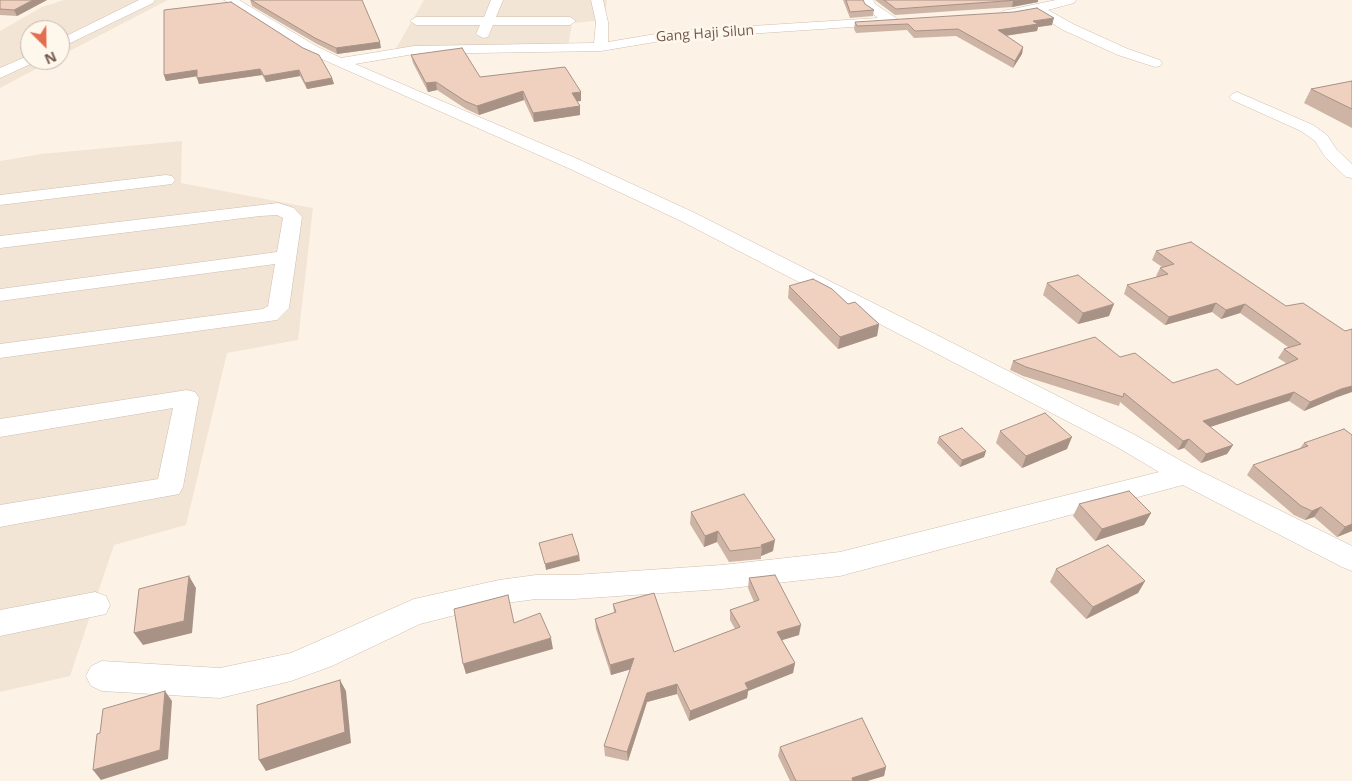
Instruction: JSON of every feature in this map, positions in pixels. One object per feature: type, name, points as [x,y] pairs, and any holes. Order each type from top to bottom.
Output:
[{"type":"street","points":[[70,39],[149,0]]},
{"type":"street","points":[[230,0],[303,45],[574,164],[688,218],[1126,441],[1185,475],[1352,559]]},
{"type":"street","points":[[476,49],[498,0]]},
{"type":"street","points":[[596,0],[602,22],[601,47]]},
{"type":"street","name":"Gang Haji Silun","points":[[340,62],[404,51],[601,47],[654,37],[896,21],[870,6],[867,0]]},
{"type":"street","points":[[996,14],[1038,9],[1070,0]]},
{"type":"street","points":[[1038,9],[1077,31],[1123,52],[1155,63]]},
{"type":"street","points":[[416,21],[570,21]]},
{"type":"street","points":[[0,74],[20,64]]},
{"type":"street","points":[[1238,97],[1307,128],[1320,138],[1332,153],[1352,172]]},
{"type":"street","points":[[0,200],[166,180]]},
{"type":"street","points":[[0,242],[278,209],[287,212],[293,217],[278,308],[269,315],[0,350]]},
{"type":"street","points":[[0,294],[286,257]]},
{"type":"street","points":[[0,428],[187,398],[170,486],[0,516]]},
{"type":"street","points":[[102,676],[220,682],[291,667],[321,656],[414,612],[499,592],[536,587],[574,587],[722,577],[840,564],[1185,475]]},
{"type":"street","points":[[0,623],[95,605]]},
{"type":"shaded area","points":[[64,0],[168,0],[70,51],[70,20],[20,20],[20,70],[34,70],[0,88],[0,31],[42,7]]},
{"type":"shaded area","points":[[424,0],[607,0],[605,20],[572,23],[568,47],[395,50]]},
{"type":"shaded area","points":[[182,141],[181,183],[313,208],[298,340],[227,353],[186,525],[114,545],[70,676],[0,692],[0,161],[41,154]]},
{"type":"building","points":[[0,0],[33,0],[14,10],[0,9]]},
{"type":"building","points":[[251,0],[362,0],[380,42],[336,48],[315,38]]},
{"type":"building","points":[[846,0],[863,0],[865,4],[874,10],[850,12]]},
{"type":"building","points":[[884,0],[1018,0],[896,9]]},
{"type":"building","points":[[231,2],[303,48],[319,55],[332,78],[305,83],[299,70],[264,76],[260,69],[197,78],[197,70],[164,75],[164,10]]},
{"type":"building","points":[[1037,8],[1054,18],[1033,21],[1038,24],[998,30],[1023,47],[1015,61],[958,29],[915,31],[908,24],[857,26],[855,22],[1014,12]]},
{"type":"building","points":[[462,48],[480,77],[565,67],[581,92],[572,93],[580,106],[533,113],[523,91],[477,106],[465,101],[436,82],[426,83],[411,55]]},
{"type":"building","points":[[1352,81],[1352,109],[1311,89]]},
{"type":"building","points":[[1191,242],[1286,306],[1303,303],[1345,331],[1352,329],[1352,386],[1310,402],[1294,392],[1203,421],[1233,445],[1206,454],[1189,439],[1183,441],[1124,393],[1123,397],[1026,367],[1013,361],[1095,337],[1120,357],[1135,353],[1173,383],[1217,369],[1237,385],[1298,359],[1284,349],[1301,344],[1245,304],[1226,310],[1216,303],[1169,317],[1127,285],[1168,274],[1160,268],[1174,264],[1156,251]]},
{"type":"building","points":[[1078,275],[1114,304],[1083,313],[1047,283]]},
{"type":"building","points":[[813,279],[832,289],[848,304],[855,302],[879,324],[840,337],[789,286]]},
{"type":"building","points":[[1045,413],[1072,437],[1026,456],[1000,431]]},
{"type":"building","points":[[962,428],[986,451],[962,460],[939,437]]},
{"type":"building","points":[[1344,429],[1352,435],[1352,524],[1345,527],[1321,507],[1312,511],[1301,506],[1253,465],[1308,446],[1304,443]]},
{"type":"building","points":[[1129,491],[1151,513],[1102,529],[1079,504]]},
{"type":"building","points":[[744,494],[775,540],[761,545],[762,547],[730,551],[718,531],[705,536],[691,512]]},
{"type":"building","points":[[572,534],[579,555],[545,564],[539,543]]},
{"type":"building","points":[[1108,545],[1145,581],[1093,607],[1056,569]]},
{"type":"building","points":[[775,575],[801,625],[777,632],[795,663],[745,683],[748,689],[690,711],[677,684],[647,693],[627,752],[604,746],[634,658],[610,665],[595,619],[616,612],[613,604],[654,593],[674,652],[740,627],[730,610],[759,600],[749,578]]},
{"type":"building","points":[[189,576],[184,621],[134,633],[139,589]]},
{"type":"building","points":[[508,595],[514,623],[540,613],[551,638],[463,664],[454,609]]},
{"type":"building","points":[[340,680],[345,732],[259,760],[257,705]]},
{"type":"building","points":[[165,691],[160,750],[93,770],[97,734],[100,733],[103,709]]},
{"type":"building","points":[[862,718],[886,767],[852,778],[853,781],[796,781],[780,747]]}]
